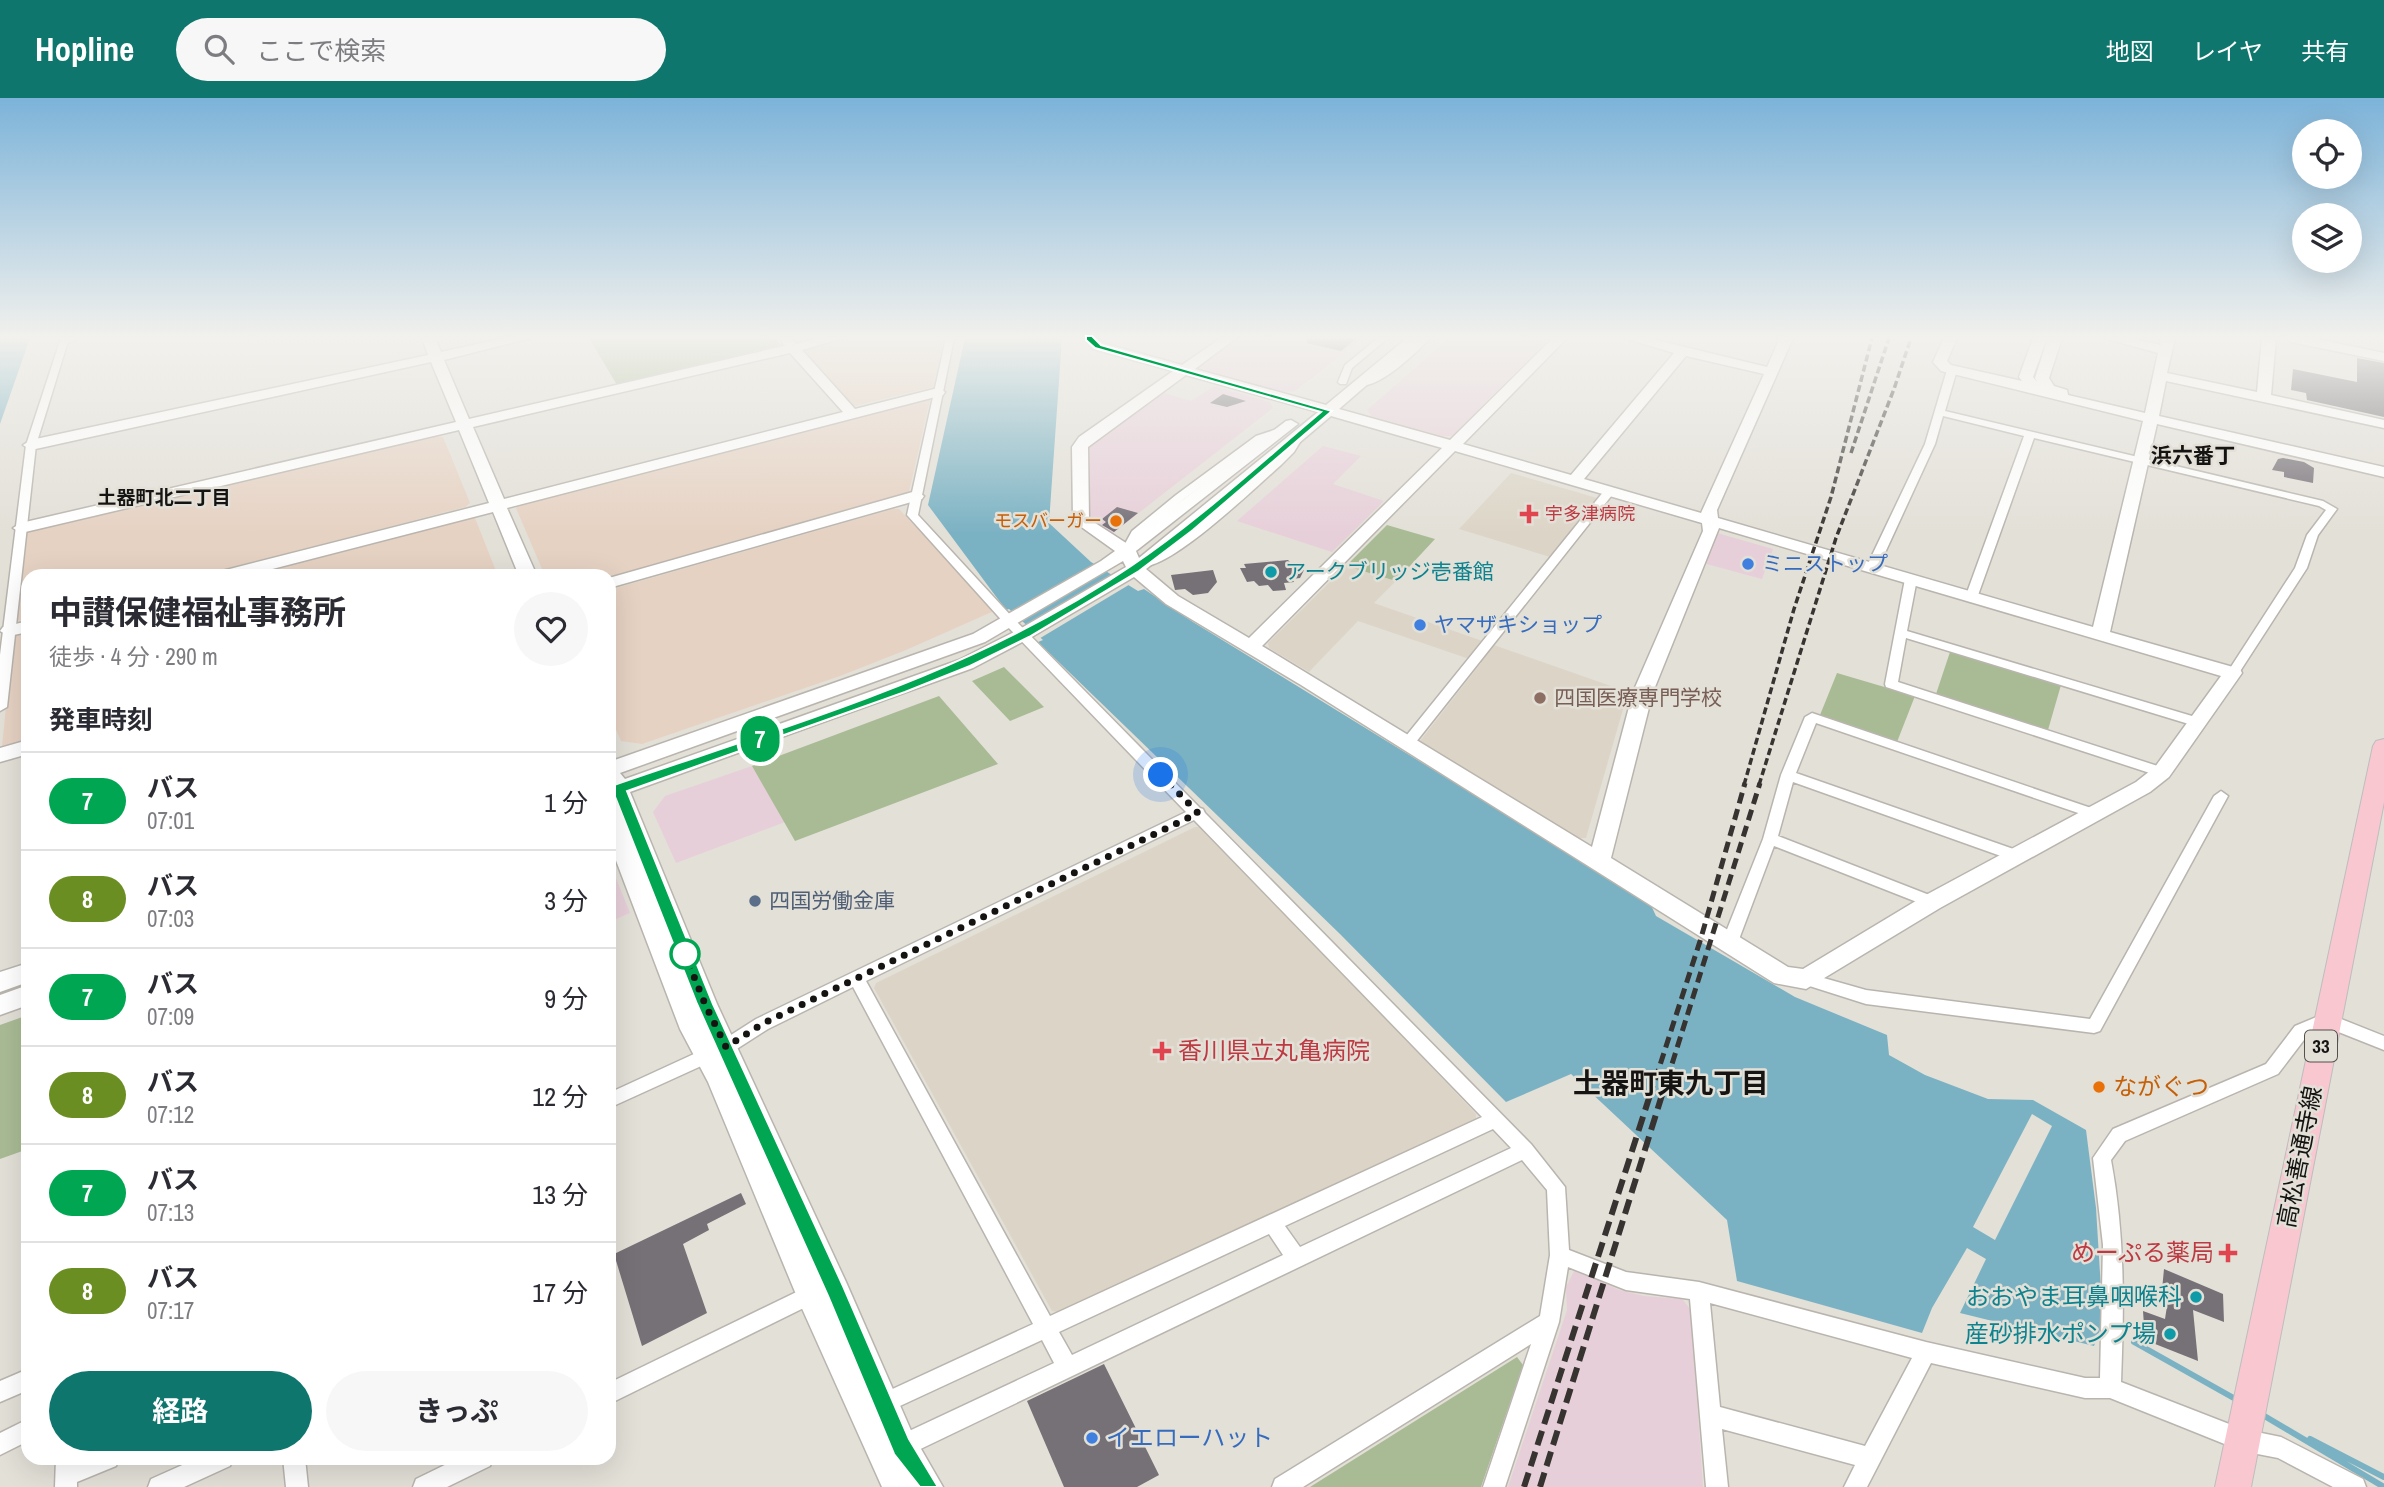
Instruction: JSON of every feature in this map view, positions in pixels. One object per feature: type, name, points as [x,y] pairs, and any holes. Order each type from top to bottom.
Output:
[{"type":"main road","name":"高松善通寺線","points":[[2233,1487],[2263,1348],[2326,1020],[2383,756]]},
{"type":"street","points":[[0,706],[31,445],[46,403]]},
{"type":"street","points":[[31,445],[227,403]]},
{"type":"street","points":[[447,403],[493,507],[524,569]]},
{"type":"street","points":[[21,528],[553,403]]},
{"type":"street","points":[[842,403],[852,414]]},
{"type":"street","points":[[251,569],[896,403]]},
{"type":"street","points":[[936,403],[912,514],[1496,1119],[1556,1187],[1560,1255],[1549,1322],[1494,1487]]},
{"type":"street","points":[[1138,403],[1080,444],[1079,519],[1129,565],[1172,600],[1599,860],[1783,976],[1806,979],[1866,997],[2094,1026],[2221,796]]},
{"type":"street","points":[[1299,403],[2233,673]]},
{"type":"street","points":[[1020,626],[1189,528],[1300,434],[1325,403]]},
{"type":"street","points":[[616,775],[901,689],[966,664],[1107,565],[1129,565],[1283,430],[1330,403]]},
{"type":"street","points":[[1251,646],[1498,403]]},
{"type":"street","points":[[1573,482],[1639,403]]},
{"type":"street","points":[[1599,860],[1643,692],[1711,531],[1709,510],[1758,403]]},
{"type":"street","points":[[1871,568],[1930,444],[1944,403]]},
{"type":"street","points":[[2084,403],[2384,465]]},
{"type":"street","points":[[2100,635],[2143,461],[2154,403]]},
{"type":"street","points":[[2286,403],[2384,424]]},
{"type":"street","points":[[1806,979],[1932,902],[2143,787],[2162,772],[2233,673],[2301,568],[2313,535],[2332,509],[2323,504],[1941,413]]},
{"type":"street","points":[[2151,416],[2384,472]]},
{"type":"street","points":[[1971,598],[2030,434]]},
{"type":"street","points":[[1407,744],[1608,493]]},
{"type":"street","points":[[616,581],[916,496]]},
{"type":"street","points":[[493,507],[511,569]]},
{"type":"street","points":[[1911,579],[1891,684],[2162,772]]},
{"type":"street","points":[[9,631],[21,628]]},
{"type":"street","points":[[1901,633],[2197,722]]},
{"type":"street","points":[[1730,942],[1770,839],[1788,775],[1812,717],[2092,813]]},
{"type":"street","points":[[0,755],[21,749]]},
{"type":"street","points":[[1788,775],[2017,856]]},
{"type":"street","points":[[616,789],[705,1004],[716,1051],[892,1451],[899,1487]]},
{"type":"street","points":[[616,1098],[1198,813]]},
{"type":"street","points":[[616,832],[694,1029],[716,1051]]},
{"type":"street","points":[[1770,839],[1932,902]]},
{"type":"street","points":[[0,982],[21,974]]},
{"type":"street","points":[[857,979],[1068,1368]]},
{"type":"street","points":[[0,1005],[21,998]]},
{"type":"street","points":[[2110,1388],[2116,1278],[2108,1188],[2102,1158],[2119,1135],[2273,1069],[2301,1031],[2326,1020],[2384,1043]]},
{"type":"street","points":[[873,1408],[1496,1119]]},
{"type":"street","points":[[892,1451],[1525,1150]]},
{"type":"street","points":[[1272,1223],[1296,1258]]},
{"type":"street","points":[[1560,1255],[1626,1281],[1699,1291],[1926,1352],[2085,1388],[2110,1388],[2281,1448],[2355,1487]]},
{"type":"street","points":[[616,1390],[821,1288]]},
{"type":"street","points":[[1699,1291],[1717,1487]]},
{"type":"street","points":[[1283,1487],[1549,1322]]},
{"type":"street","points":[[1855,1487],[1926,1352]]},
{"type":"street","points":[[0,1392],[21,1382]]},
{"type":"street","points":[[1710,1415],[1871,1458]]},
{"type":"street","points":[[0,1444],[21,1434]]},
{"type":"street","points":[[892,1451],[927,1487]]},
{"type":"street","points":[[67,1474],[90,1465]]},
{"type":"street","points":[[159,1487],[207,1465]]},
{"type":"street","points":[[295,1465],[297,1487]]},
{"type":"street","points":[[424,1487],[468,1465]]},
{"type":"shaded area","points":[[911,403],[929,403],[909,492],[616,575],[616,569],[542,569],[516,508],[522,503]]},
{"type":"shaded area","points":[[1146,403],[1270,403],[1273,408],[1113,533],[1105,533],[1087,522],[1088,444]]},
{"type":"shaded area","points":[[1375,403],[1485,403],[1452,436],[1442,436],[1371,416],[1367,410]]},
{"type":"shaded area","points":[[436,436],[443,437],[470,503],[465,507],[227,569],[21,569],[21,621],[15,621],[23,535],[29,531]]},
{"type":"shaded area","points":[[1323,446],[1361,456],[1333,484],[1384,501],[1332,552],[1237,521]]},
{"type":"shaded area","name":"宇多津病院","points":[[1511,473],[1597,498],[1550,557],[1459,529]]},
{"type":"shaded area","points":[[899,509],[994,611],[840,676],[642,744],[621,741],[616,730],[616,588]]},
{"type":"shaded area","points":[[467,517],[475,518],[495,569],[269,569]]},
{"type":"shaded area","points":[[1717,533],[1773,549],[1762,579],[1703,563]]},
{"type":"shaded area","name":"四国医療専門学校","points":[[1346,566],[1396,581],[1374,603],[1628,692],[1586,838],[1578,838],[1420,741],[1481,663],[1358,621],[1309,672],[1269,648],[1268,643]]},
{"type":"shaded area","points":[[21,634],[21,742],[2,746],[13,637]]},
{"type":"shaded area","points":[[752,766],[785,822],[676,863],[653,812],[665,796]]},
{"type":"shaded area","name":"香川県立丸亀病院","points":[[1195,827],[1203,827],[1476,1114],[1476,1120],[1062,1313],[1052,1311],[874,988],[876,983]]},
{"type":"shaded area","points":[[616,878],[630,913],[616,919]]},
{"type":"shaded area","points":[[1575,1269],[1619,1290],[1644,1296],[1682,1299],[1691,1310],[1703,1487],[1508,1487],[1567,1310],[1566,1287]]},
{"type":"green space","points":[[1387,525],[1435,539],[1396,581],[1346,566]]},
{"type":"green space","points":[[1950,652],[2061,685],[2048,730],[1936,694]]},
{"type":"green space","points":[[1004,667],[1044,707],[1010,721],[972,681]]},
{"type":"green space","points":[[1837,673],[1915,696],[1897,742],[1820,715]]},
{"type":"green space","points":[[939,696],[998,764],[795,841],[752,766]]},
{"type":"green space","points":[[21,1018],[21,1152],[0,1159],[0,1025]]},
{"type":"green space","points":[[1517,1357],[1523,1365],[1481,1487],[1310,1487]]},
{"type":"water","points":[[0,403],[7,403],[0,424]]},
{"type":"water","points":[[951,403],[1057,403],[1049,523],[1091,562],[1138,591],[1144,589],[1193,622],[1650,903],[1656,916],[1795,997],[1887,1035],[1889,1055],[1925,1075],[1988,1099],[2033,1100],[2086,1130],[2096,1208],[2103,1322],[2094,1346],[1960,1313],[1986,1259],[1967,1248],[1932,1308],[1922,1333],[1737,1281],[1727,1220],[1571,1074],[1506,1102],[1340,934],[1038,642],[1043,640],[1009,609],[1006,610],[928,505]],"holes":[[[2032,1114],[2052,1126],[1995,1240],[1973,1227]]]},
{"type":"pier","points":[[1117,574],[1132,583],[1037,640],[1025,628]]},
{"type":"building","points":[[1210,403],[1240,403],[1227,407]]},
{"type":"building","points":[[2320,403],[2384,403],[2384,417]]},
{"type":"building","points":[[2278,459],[2304,462],[2314,468],[2313,483],[2284,477],[2284,472],[2272,470]]},
{"type":"building","name":"モスバーガー","points":[[1117,507],[1138,513],[1114,532],[1102,525],[1106,522],[1102,519]]},
{"type":"building","name":"アークブリッジ壱番館","points":[[1288,560],[1298,562],[1304,570],[1300,578],[1292,579],[1294,582],[1284,583],[1286,590],[1273,591],[1268,585],[1259,586],[1254,581],[1247,582],[1240,568],[1246,568],[1244,564]]},
{"type":"building","points":[[1213,570],[1217,582],[1208,593],[1193,595],[1185,589],[1175,590],[1171,575]]},
{"type":"building","points":[[741,1193],[746,1204],[707,1224],[709,1230],[683,1244],[707,1313],[642,1346],[616,1253]]},
{"type":"building","points":[[2164,1269],[2223,1294],[2224,1322],[2193,1310],[2198,1361],[2145,1340],[2143,1311],[2165,1319],[2169,1293],[2162,1290]]},
{"type":"building","name":"イエローハット","points":[[1104,1364],[1159,1475],[1137,1487],[1064,1487],[1027,1401]]},
{"type":"waterway","points":[[2134,1342],[2239,1401]]},
{"type":"waterway","points":[[2261,1414],[2384,1487]]},
{"type":"waterway","points":[[2310,1439],[2384,1477]]},
{"type":"railway","points":[[1744,785],[1794,609],[1831,497],[1855,403]]},
{"type":"railway","points":[[1851,453],[1868,403]]},
{"type":"railway","points":[[1759,785],[1836,538],[1889,403]]},
{"type":"railway","points":[[1650,1096],[1701,938],[1745,783]]},
{"type":"railway","points":[[1662,1096],[1760,783]]},
{"type":"railway","points":[[1524,1487],[1650,1095]]},
{"type":"railway","points":[[1540,1487],[1662,1095]]},
{"type":"bus line","name":"7","points":[[927,1487],[902,1446],[836,1292],[705,1004],[619,789],[901,689],[966,664],[1024,634],[1135,569],[1189,528],[1328,411],[1299,403]]},
{"type":"place","name":"宇多津病院","points":[[1529,514]]},
{"type":"place","name":"モスバーガー","points":[[1116,521]]},
{"type":"place","name":"ミニストップ","points":[[1748,564]]},
{"type":"place","name":"アークブリッジ壱番館","points":[[1271,572]]},
{"type":"place","name":"ヤマザキショップ","points":[[1420,625]]},
{"type":"place","name":"四国医療専門学校","points":[[1540,698]]},
{"type":"place","name":"四国労働金庫","points":[[755,901]]},
{"type":"place","name":"香川県立丸亀病院","points":[[1162,1051]]},
{"type":"place","name":"ながぐつ","points":[[2099,1087]]},
{"type":"place","name":"めーぷる薬局","points":[[2228,1253]]},
{"type":"place","name":"おおやま耳鼻咽喉科","points":[[2196,1297]]},
{"type":"place","name":"産砂排水ポンプ場","points":[[2170,1334]]},
{"type":"place","name":"イエローハット","points":[[1092,1438]]},
{"type":"district","name":"浜六番丁","points":[[2193,456]]},
{"type":"district","name":"土器町北二丁目","points":[[164,497]]},
{"type":"district","name":"土器町東九丁目","points":[[1671,1083]]},
{"type":"route","points":[[685,954],[726,1047],[762,1024],[1198,813],[1161,775]]}]
